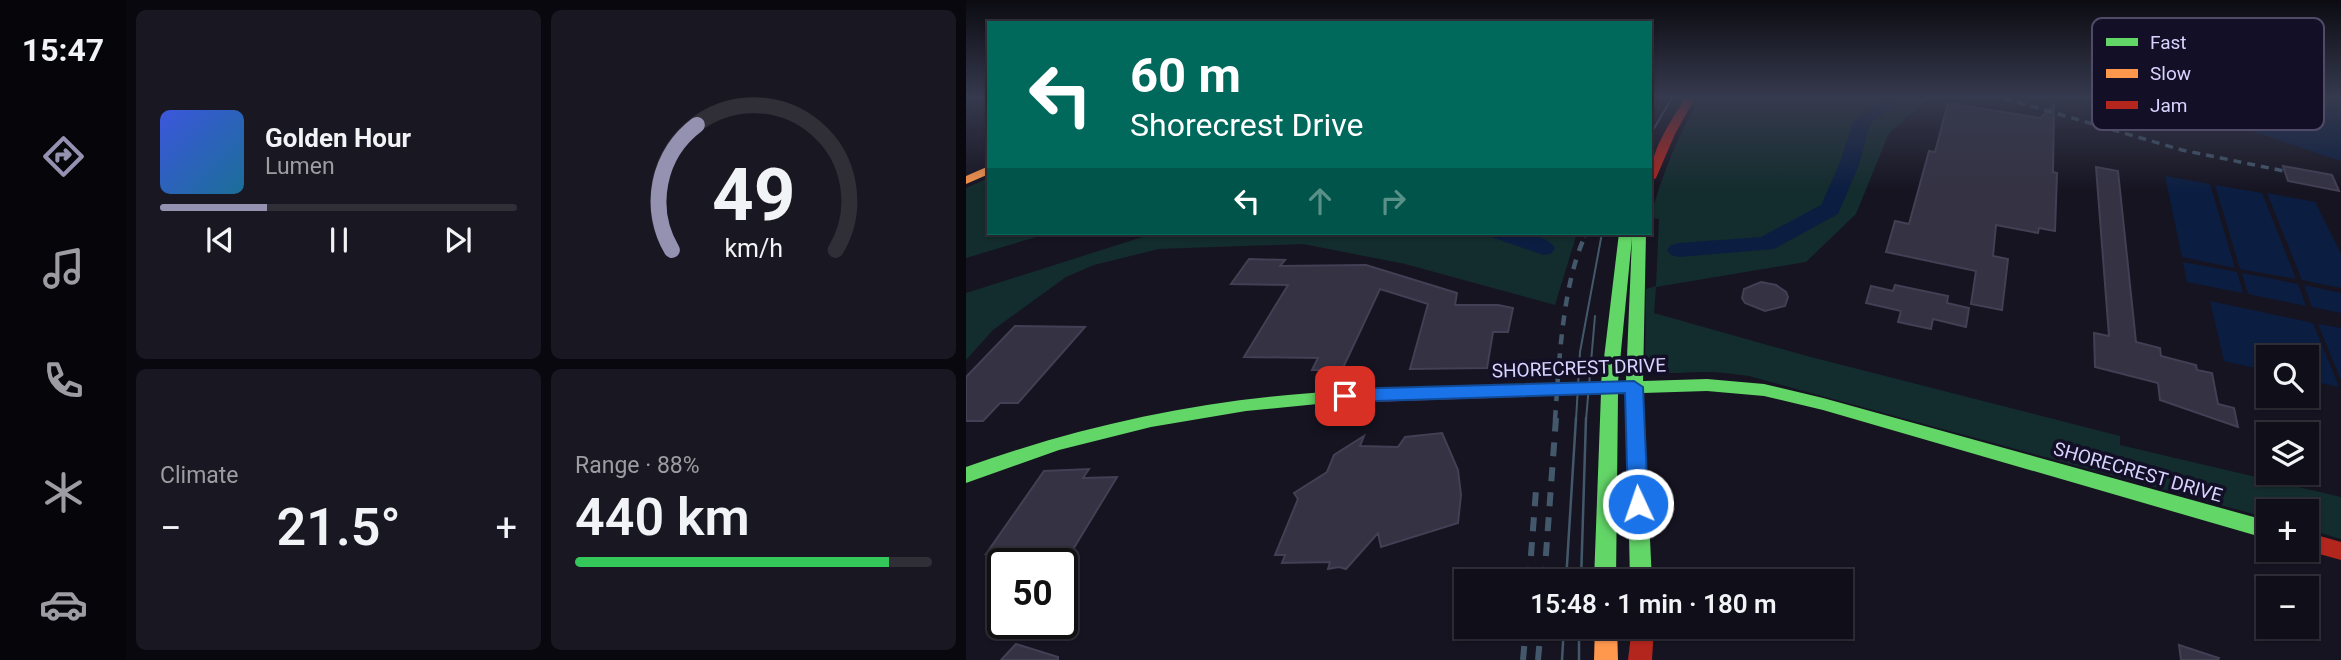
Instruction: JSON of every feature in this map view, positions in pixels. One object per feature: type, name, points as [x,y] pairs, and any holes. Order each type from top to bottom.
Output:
[{"type":"main road","points":[[1652,173],[1671,129]]},
{"type":"main road","points":[[966,165],[987,156]]},
{"type":"main road","points":[[966,180],[987,171]]},
{"type":"main road","points":[[1605,569],[1609,388],[1618,281],[1626,235]]},
{"type":"main road","points":[[1639,235],[1634,387],[1641,569]]},
{"type":"main road","name":"SHORECREST DRIVE","points":[[966,474],[1018,455],[1125,424],[1242,403],[1382,394],[1734,386],[1791,396],[2256,527]]},
{"type":"main road","points":[[2319,545],[2341,551]]},
{"type":"main road","points":[[1606,639],[1606,660]]},
{"type":"main road","points":[[1640,660],[1642,639]]},
{"type":"green space","points":[[1683,129],[1894,129],[1889,133],[1856,214],[1806,262],[1656,287],[1654,313],[1807,356],[2120,436],[2120,445],[2256,477],[2256,485],[2290,485],[2341,497],[2341,539],[2319,533],[2319,499],[2256,499],[2256,515],[1749,376],[1710,372],[1666,373],[1652,369],[1645,365],[1646,289],[1656,286],[1659,219],[1652,218],[1652,212]]},
{"type":"green space","points":[[987,179],[987,235],[1043,235],[966,258],[966,188]]},
{"type":"green space","points":[[1149,235],[1576,235],[1555,305],[1405,264],[1303,244],[1159,249],[1094,265],[1066,277],[993,330],[966,360],[966,293]]},
{"type":"water","points":[[2341,129],[2341,161],[2248,130]]},
{"type":"water","points":[[2165,176],[2210,184],[2235,268],[2182,257]]},
{"type":"water","points":[[2215,185],[2262,193],[2296,279],[2240,269]]},
{"type":"water","points":[[2267,193],[2315,202],[2341,254],[2341,288],[2302,280]]},
{"type":"water","points":[[2183,262],[2237,272],[2243,293],[2187,282]]},
{"type":"water","points":[[2242,273],[2298,284],[2306,306],[2248,294]]},
{"type":"water","points":[[2304,285],[2341,293],[2341,313],[2312,307]]},
{"type":"water","points":[[2210,301],[2313,323],[2339,387],[2319,383],[2319,345],[2256,345],[2256,368],[2224,361]]},
{"type":"water","points":[[2318,324],[2341,328],[2341,380]]},
{"type":"building","points":[[1941,129],[2054,129],[2053,172],[2057,173],[2055,231],[2039,228],[2038,233],[1996,225],[1993,256],[2008,259],[2002,310],[1971,304],[1976,271],[1886,252],[1895,221],[1909,224],[1929,151],[1935,152]]},
{"type":"building","points":[[2283,166],[2332,175],[2339,191],[2288,181]]},
{"type":"building","points":[[2096,167],[2118,171],[2136,342],[2160,348],[2161,356],[2196,365],[2197,370],[2212,373],[2218,404],[2234,408],[2238,427],[2160,400],[2158,383],[2095,367],[2094,333],[2109,336]]},
{"type":"building","points":[[1249,259],[1285,260],[1280,266],[1366,265],[1457,293],[1455,305],[1498,305],[1513,308],[1508,332],[1493,332],[1487,368],[1410,369],[1428,304],[1380,289],[1342,370],[1312,370],[1318,358],[1244,357],[1288,285],[1231,284]]},
{"type":"building","points":[[1761,282],[1776,285],[1786,292],[1788,297],[1785,306],[1765,311],[1745,303],[1742,298],[1744,289]]},
{"type":"building","points":[[1895,285],[1948,296],[1947,303],[1969,308],[1966,327],[1933,319],[1931,329],[1898,322],[1901,311],[1866,303],[1871,286],[1893,291]]},
{"type":"building","points":[[1015,326],[1085,327],[1018,403],[1000,403],[983,421],[966,421],[966,377]]},
{"type":"building","points":[[1442,433],[1458,470],[1461,495],[1458,523],[1381,547],[1378,533],[1346,569],[1328,569],[1330,562],[1282,563],[1285,555],[1275,555],[1298,499],[1294,493],[1327,472],[1334,455],[1364,436],[1360,446],[1398,447],[1405,437]]},
{"type":"building","points":[[1089,469],[1083,478],[1117,477],[1074,548],[990,548],[1044,471]]},
{"type":"building","points":[[1016,644],[1058,657],[1058,660],[1001,660]]},
{"type":"building","points":[[2179,645],[2219,658],[2181,660]]},
{"type":"waterway","points":[[1679,250],[1766,244],[1830,209],[1849,165],[1860,129]]},
{"type":"waterway","points":[[1508,235],[1544,248]]},
{"type":"tram line","points":[[1576,420],[1580,352],[1602,235]]},
{"type":"tram line","points":[[1586,420],[1595,316]]},
{"type":"tram line","points":[[1567,569],[1576,418]]},
{"type":"tram line","points":[[1581,569],[1586,418]]},
{"type":"tram line","points":[[1562,660],[1563,639]]},
{"type":"tram line","points":[[1579,639],[1579,660]]},
{"type":"railway","points":[[2114,130],[2182,150],[2284,171]]},
{"type":"railway","points":[[1555,420],[1566,301],[1585,236]]},
{"type":"railway","points":[[1545,569],[1556,418]]},
{"type":"railway","points":[[1530,569],[1536,490]]},
{"type":"railway","points":[[1523,660],[1525,639]]},
{"type":"railway","points":[[1538,660],[1540,639]]},
{"type":"traffic: fast","points":[[1605,569],[1608,407],[1626,235]]},
{"type":"traffic: fast","points":[[1639,235],[1634,406],[1641,569]]},
{"type":"traffic: fast","points":[[1606,388],[1707,385],[1764,390],[1823,404],[2256,527]]},
{"type":"traffic: fast","points":[[966,475],[1058,444],[1151,420],[1246,404],[1342,397]]},
{"type":"traffic: slow","points":[[966,180],[987,171]]},
{"type":"traffic: slow","points":[[1606,639],[1606,660]]},
{"type":"traffic: jam","points":[[1652,173],[1672,129]]},
{"type":"traffic: jam","points":[[1342,397],[1606,388]]},
{"type":"traffic: jam","points":[[2319,545],[2341,551]]},
{"type":"traffic: jam","points":[[1640,660],[1642,639]]},
{"type":"route","points":[[1345,396],[1634,387],[1638,504]]}]
